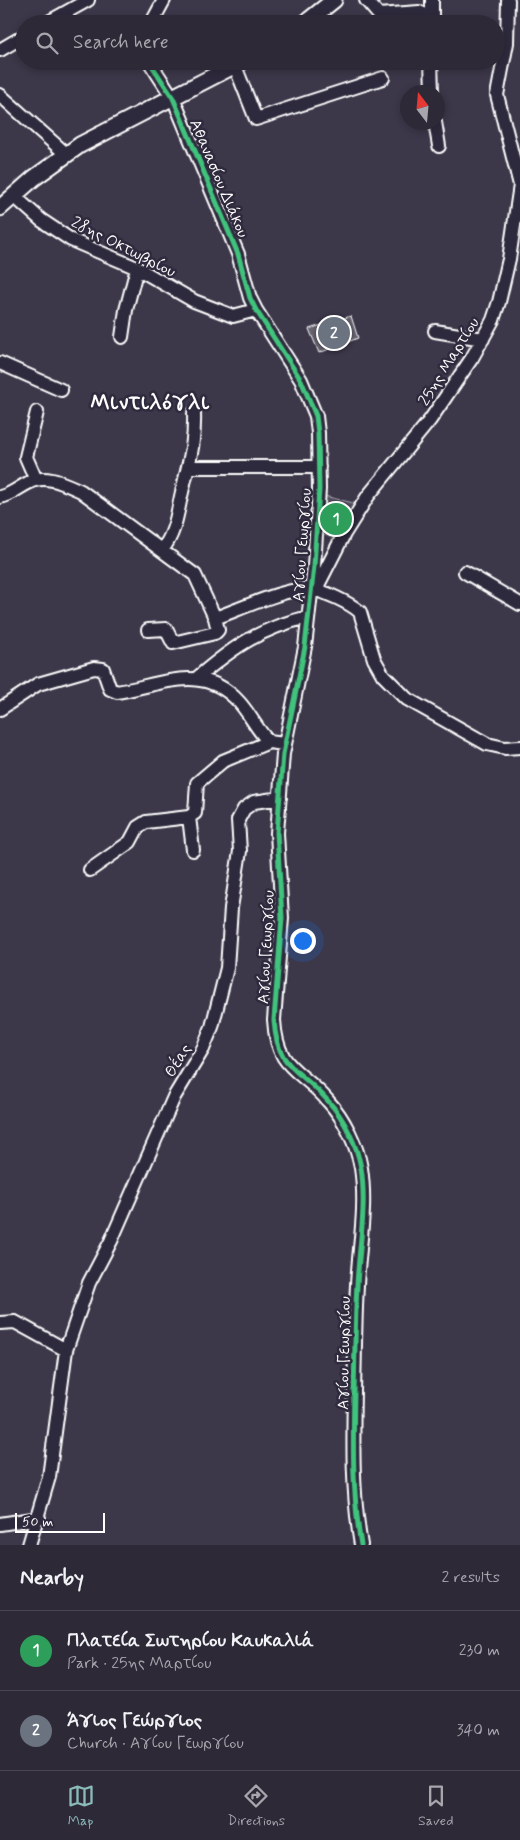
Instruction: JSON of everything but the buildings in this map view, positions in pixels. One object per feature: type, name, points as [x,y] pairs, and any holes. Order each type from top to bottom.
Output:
[{"type":"main road","points":[[315,15],[334,0]]},
{"type":"main road","points":[[0,208],[66,154],[92,138],[227,70]]},
{"type":"street","points":[[61,15],[88,0]]},
{"type":"street","points":[[155,15],[164,0]]},
{"type":"street","points":[[366,0],[379,15],[419,12],[423,15]]},
{"type":"street","points":[[432,0],[432,15]]},
{"type":"street","name":"25ης Μαρτίου","points":[[505,53],[508,0]]},
{"type":"street","points":[[0,50],[15,41]]},
{"type":"street","name":"Αθανασίου Διάκου","points":[[155,70],[173,98],[238,254],[256,310]]},
{"type":"street","points":[[241,70],[256,119],[384,78]]},
{"type":"street","points":[[431,70],[432,85]]},
{"type":"street","name":"25ης Μαρτίου","points":[[312,589],[318,585],[344,534],[368,496],[430,420],[483,339],[499,302],[520,194],[518,171],[502,119],[497,94],[502,70]]},
{"type":"street","points":[[0,95],[66,154]]},
{"type":"street","points":[[436,130],[439,146]]},
{"type":"street","name":"28ης Οκτωβρίου","points":[[14,196],[41,220],[71,240],[137,268],[194,301],[233,316],[256,310]]},
{"type":"street","points":[[122,337],[126,310],[137,268]]},
{"type":"street","name":"Αγίου Γεωργίου","points":[[256,310],[290,360],[311,401],[318,433],[317,538],[312,589],[305,647],[284,744],[277,833],[282,918],[276,984],[275,1033],[285,1061],[294,1072],[328,1100],[341,1118],[360,1165],[363,1183],[362,1236],[357,1284],[353,1468],[357,1518],[362,1545]]},
{"type":"street","points":[[434,331],[483,339]]},
{"type":"street","points":[[0,363],[61,390]]},
{"type":"street","points":[[36,412],[26,457],[36,480]]},
{"type":"street","points":[[162,550],[174,530],[189,467],[195,437],[194,413]]},
{"type":"street","points":[[189,467],[319,467]]},
{"type":"street","points":[[0,497],[9,495],[43,478],[63,483],[81,491],[194,575],[216,618],[218,630],[215,633],[173,643],[169,631],[166,629],[148,630]]},
{"type":"street","points":[[465,572],[520,604]]},
{"type":"street","points":[[216,618],[285,593],[312,589],[334,597],[360,612],[374,659],[383,676],[407,699],[487,744],[505,748],[520,747]]},
{"type":"street","points":[[197,678],[227,653],[261,632],[308,618]]},
{"type":"street","points":[[0,710],[38,684],[94,668],[103,669],[110,689],[117,692],[184,678],[197,678],[219,686],[234,696],[269,742]]},
{"type":"street","points":[[90,870],[130,842],[138,827],[146,822],[189,817],[195,813],[197,783],[223,761],[269,742],[284,744]]},
{"type":"street","name":"Θέας","points":[[29,1545],[39,1518],[49,1477],[66,1350],[89,1283],[111,1241],[174,1096],[203,1049],[212,1027],[227,968],[233,891],[240,851],[238,820],[244,809],[254,802],[280,798]]},
{"type":"street","points":[[189,817],[193,850]]},
{"type":"street","points":[[0,1324],[15,1322],[66,1350]]},
{"type":"street","points":[[0,1524],[39,1518]]},
{"type":"shaded area","points":[[324,496],[358,504],[338,541],[322,534]]},
{"type":"cycle path","points":[[155,70],[173,98],[238,254],[250,298],[301,380],[316,416],[319,489],[314,566],[305,647],[283,754],[277,833],[282,918],[274,1020],[276,1037],[285,1059],[318,1090],[339,1115],[353,1141],[361,1168],[363,1212],[356,1298],[353,1449],[356,1506],[361,1545]]},
{"type":"place","name":"Άγιος Γεώργιος","points":[[334,333]]},
{"type":"place","name":"Πλατεία Σωτηρίου Καυκαλιά","points":[[336,519]]},
{"type":"district","name":"Μιντιλόγλι","points":[[150,402]]}]
